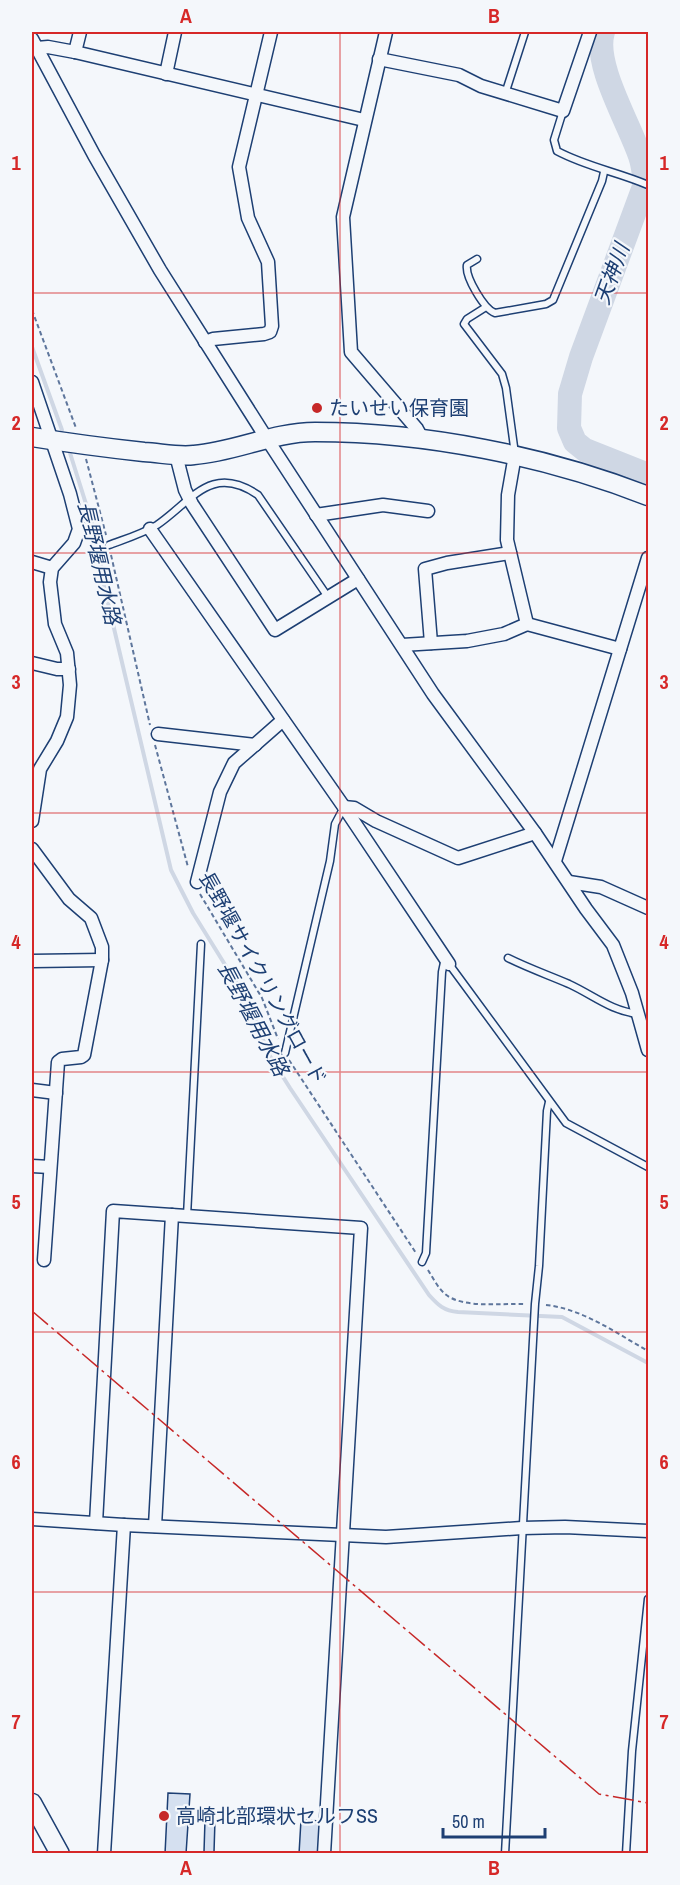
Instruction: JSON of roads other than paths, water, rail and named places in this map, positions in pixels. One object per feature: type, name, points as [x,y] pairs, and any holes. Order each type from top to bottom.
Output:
[{"type":"street","points":[[75,52],[80,32]]},
{"type":"street","points":[[166,74],[175,32]]},
{"type":"street","points":[[205,342],[213,339],[270,333],[272,326],[268,262],[248,218],[239,167],[272,32]]},
{"type":"street","points":[[386,32],[364,120],[344,217],[351,352],[417,429],[423,440]]},
{"type":"street","points":[[379,59],[459,75],[481,86],[563,111],[590,32]]},
{"type":"street","points":[[34,44],[364,120]]},
{"type":"street","points":[[34,44],[160,270],[267,439],[433,694],[535,833],[613,945],[625,971],[647,1037],[648,1050]]},
{"type":"street","points":[[32,382],[70,494],[79,529],[74,543],[52,568],[50,582],[56,624],[67,652],[69,669],[67,717],[57,741],[36,767],[32,821]]},
{"type":"street","points":[[32,437],[201,455],[288,434],[314,432],[423,440],[515,455],[613,482],[648,496]]},
{"type":"street","points":[[177,454],[189,497],[275,630],[358,579]]},
{"type":"street","points":[[515,455],[507,513],[507,540],[527,624]]},
{"type":"street","points":[[316,515],[383,505],[428,511]]},
{"type":"street","points":[[150,529],[344,807],[447,961]]},
{"type":"street","points":[[432,644],[425,569],[447,563],[510,553]]},
{"type":"street","points":[[555,861],[648,558]]},
{"type":"street","points":[[32,562],[52,568]]},
{"type":"street","points":[[402,645],[476,639],[504,634],[527,624],[620,649]]},
{"type":"street","points":[[32,663],[57,669],[69,669]]},
{"type":"street","points":[[195,882],[220,792],[234,763],[283,720]]},
{"type":"street","points":[[154,733],[255,745]]},
{"type":"street","points":[[344,807],[354,808],[375,821],[458,858],[535,833]]},
{"type":"street","points":[[32,849],[69,899],[92,918],[102,947],[102,960],[84,1054],[81,1057],[62,1059],[58,1062],[44,1260]]},
{"type":"street","points":[[569,882],[601,887],[648,908]]},
{"type":"street","points":[[32,961],[102,960]]},
{"type":"street","points":[[32,1090],[56,1093]]},
{"type":"street","points":[[32,1166],[50,1167]]},
{"type":"street","points":[[96,1523],[113,1211],[360,1228],[324,1854]]},
{"type":"street","points":[[155,1526],[172,1215]]},
{"type":"street","points":[[32,1519],[386,1537],[565,1527],[648,1531]]},
{"type":"street","points":[[104,1854],[124,1525]]},
{"type":"street","points":[[32,1803],[60,1854]]},
{"type":"lane","points":[[505,94],[525,32]]},
{"type":"lane","points":[[563,111],[554,140],[557,151],[604,171],[628,176],[648,185]]},
{"type":"lane","points":[[477,259],[467,265],[465,273],[488,310],[495,313],[546,304],[553,300],[602,181],[604,171]]},
{"type":"lane","points":[[486,307],[467,319],[464,324],[502,374],[515,455]]},
{"type":"lane","points":[[109,545],[150,529],[189,497],[213,483],[234,483],[258,495],[328,597]]},
{"type":"lane","points":[[285,1053],[330,861],[335,824],[344,807]]},
{"type":"lane","points":[[186,1216],[201,944]]},
{"type":"lane","points":[[508,958],[578,988],[610,1007],[638,1014]]},
{"type":"lane","points":[[422,1262],[426,1253],[442,972],[447,961],[566,1123],[648,1167]]},
{"type":"lane","points":[[505,1854],[534,1321],[532,1306],[549,1102]]},
{"type":"lane","points":[[626,1854],[632,1751],[648,1599]]},
{"type":"waterway","name":"天神川","points":[[603,32],[601,45],[607,77],[640,156],[645,184],[581,357],[570,394],[569,428],[575,442],[585,450],[648,475]]},
{"type":"waterway","name":"長野堰用水路","points":[[32,347],[62,430]]},
{"type":"waterway","name":"長野堰用水路","points":[[70,453],[97,539],[104,586],[171,870],[193,913],[250,1005],[268,1053],[290,1088],[429,1295],[438,1305],[458,1312],[562,1317],[648,1363]]},
{"type":"place","name":"たいせい保育園","points":[[317,408]]},
{"type":"place","name":"高崎北部環状セルフSS","points":[[164,1816]]}]
